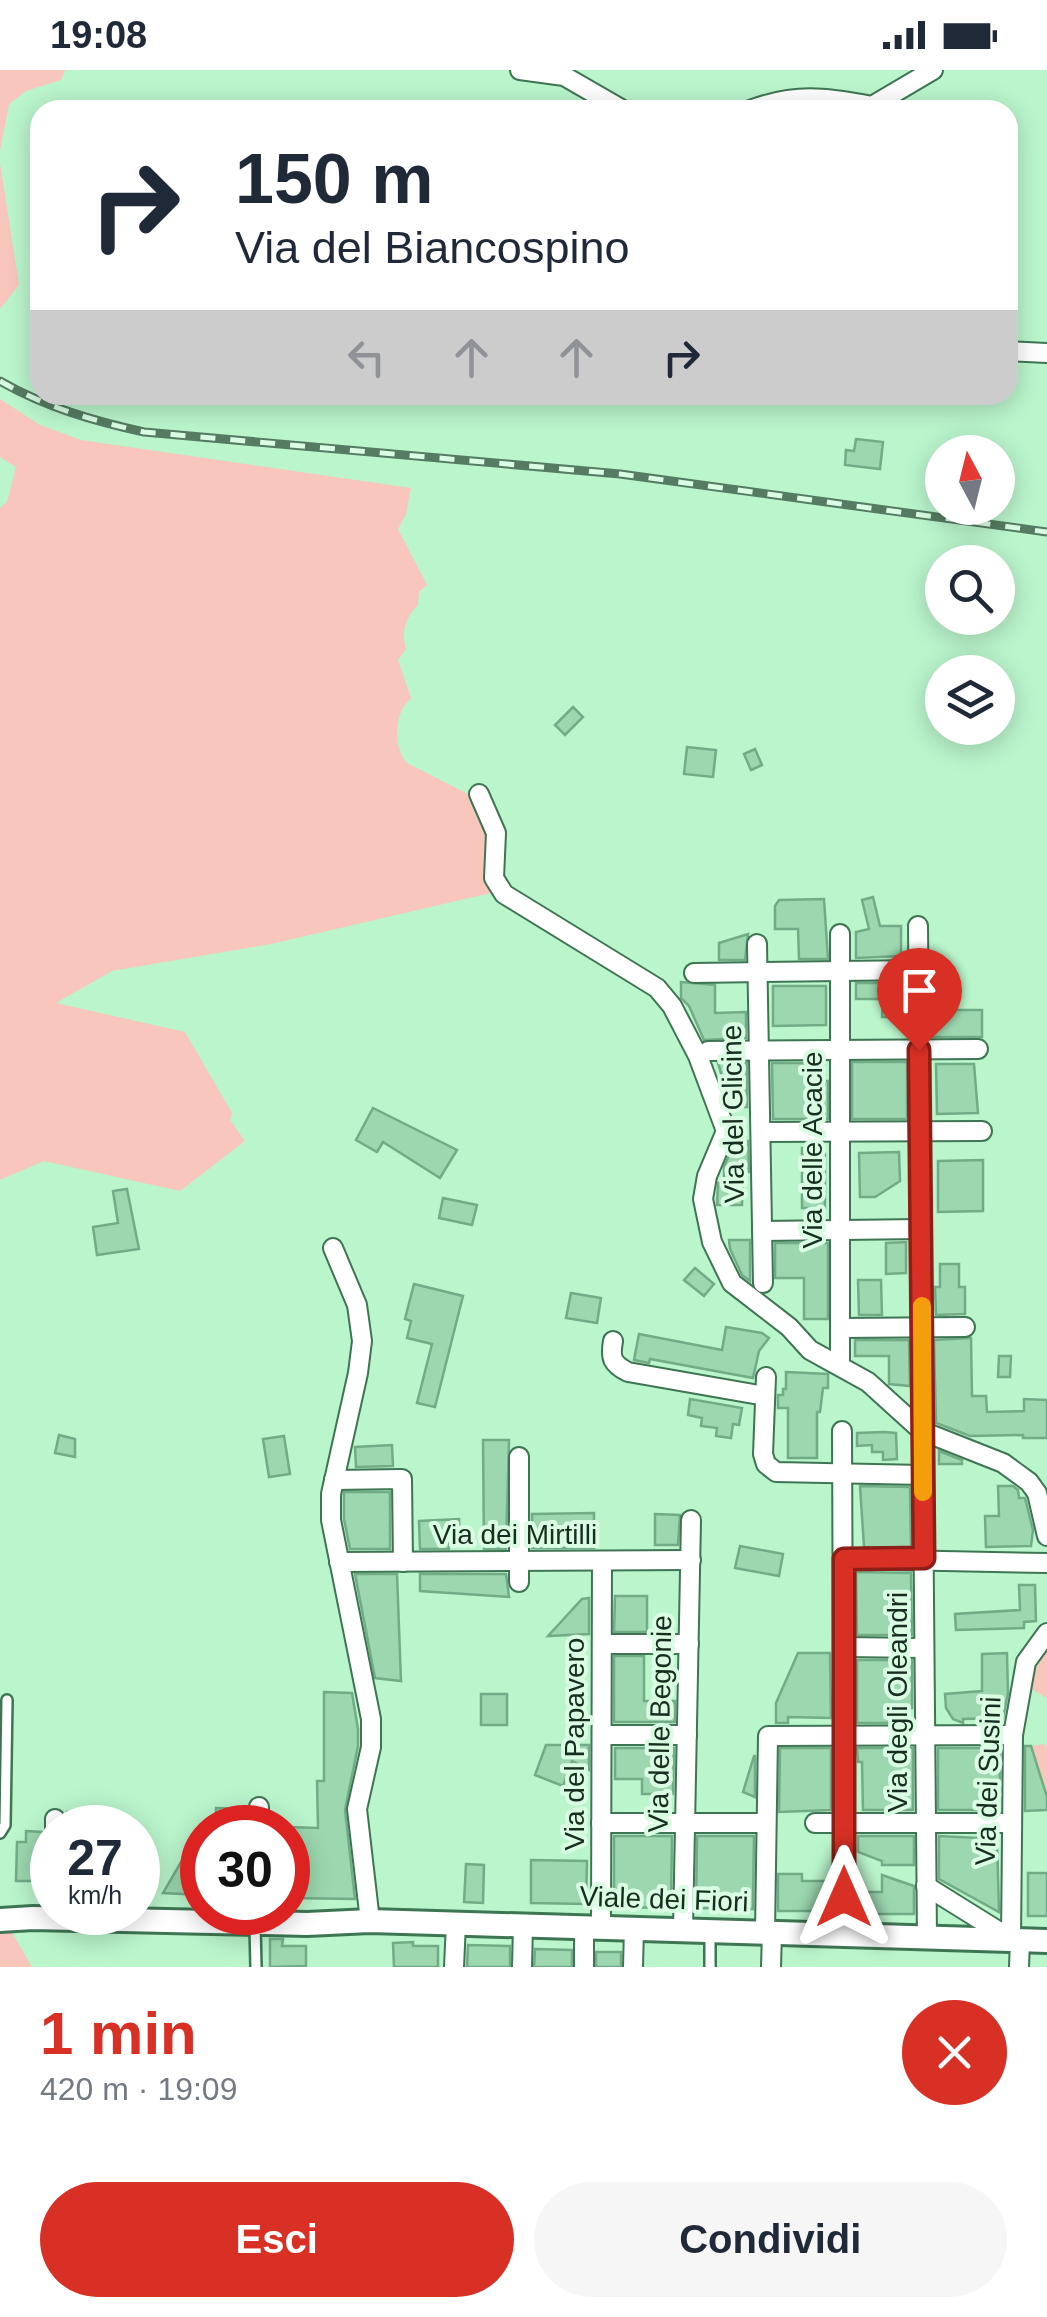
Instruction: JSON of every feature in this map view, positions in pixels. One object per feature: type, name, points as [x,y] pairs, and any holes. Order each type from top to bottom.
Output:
[{"type":"street","points":[[520,70],[564,76],[605,100]]},
{"type":"street","points":[[882,100],[933,70]]},
{"type":"street","points":[[788,100],[819,96],[840,100]]},
{"type":"street","points":[[1018,352],[1047,353]]},
{"type":"street","points":[[478,794],[496,833],[494,878],[504,894],[636,973],[657,988],[672,1006],[706,1074],[726,1131],[704,1187],[706,1221],[732,1283],[789,1327],[810,1350],[874,1387],[922,1430],[1003,1463],[1029,1482],[1037,1494],[1047,1536]]},
{"type":"street","name":"Via degli Oleandri","points":[[918,926],[927,1937]]},
{"type":"street","name":"Via delle Acacie","points":[[840,934],[840,1366]]},
{"type":"street","name":"Via del Glicine","points":[[758,944],[762,1283]]},
{"type":"street","points":[[694,973],[918,970]]},
{"type":"street","points":[[708,1052],[978,1049]]},
{"type":"street","points":[[760,1132],[982,1131]]},
{"type":"street","points":[[762,1230],[921,1228]]},
{"type":"street","points":[[334,1248],[357,1305],[362,1342],[334,1480],[331,1520],[371,1719],[371,1747],[356,1808],[370,1921]]},
{"type":"street","points":[[840,1328],[965,1327]]},
{"type":"street","points":[[613,1340],[611,1356],[616,1366],[628,1372],[765,1396]]},
{"type":"street","points":[[766,1377],[763,1454],[766,1464],[776,1472],[923,1475]]},
{"type":"street","points":[[842,1431],[844,1934]]},
{"type":"street","points":[[519,1457],[520,1582]]},
{"type":"street","points":[[1037,1494],[1047,1477]]},
{"type":"street","points":[[334,1480],[402,1479],[403,1562]]},
{"type":"street","name":"Via delle Begonie","points":[[684,1930],[691,1520]]},
{"type":"street","points":[[844,1559],[1047,1562]]},
{"type":"street","name":"Via dei Mirtilli","points":[[339,1562],[690,1560]]},
{"type":"street","name":"Via del Papavero","points":[[584,1967],[592,1927],[601,1823],[602,1561]]},
{"type":"street","name":"Via dei Susini","points":[[1020,1967],[1012,1824],[1013,1735],[1020,1679],[1026,1662],[1047,1633]]},
{"type":"street","points":[[602,1644],[689,1644]]},
{"type":"street","points":[[844,1648],[924,1648]]},
{"type":"street","points":[[602,1735],[687,1735]]},
{"type":"street","points":[[771,1967],[766,1824],[768,1736],[1013,1735]]},
{"type":"street","points":[[601,1823],[766,1824]]},
{"type":"street","points":[[815,1823],[1012,1824]]},
{"type":"street","points":[[926,1886],[1016,1940]]},
{"type":"street","points":[[0,1906],[30,1908]]},
{"type":"street","name":"Viale dei Fiori","points":[[0,1920],[180,1917]]},
{"type":"street","name":"Viale dei Fiori","points":[[310,1924],[370,1921],[1047,1940]]},
{"type":"street","points":[[454,1967],[456,1923]]},
{"type":"street","points":[[522,1925],[522,1967]]},
{"type":"street","points":[[633,1967],[634,1928]]},
{"type":"lane","points":[[0,1833],[4,1824],[8,1700]]},
{"type":"lane","points":[[710,1930],[710,1967]]},
{"type":"lane","points":[[255,1935],[256,1967]]},
{"type":"shaded area","points":[[0,70],[65,70],[61,80],[26,91],[9,104],[0,151]]},
{"type":"shaded area","points":[[0,163],[19,285],[0,309]]},
{"type":"shaded area","points":[[0,399],[40,425],[81,440],[411,488],[406,514],[398,529],[427,585],[419,592],[418,605],[407,620],[406,649],[398,660],[411,698],[398,720],[399,747],[407,763],[476,798],[493,848],[491,893],[271,944],[112,971],[56,1003],[185,1032],[232,1113],[230,1120],[245,1141],[180,1191],[44,1161],[0,1180],[0,508],[7,502],[16,467],[0,457]]},
{"type":"shaded area","points":[[1047,1645],[1047,1698],[1028,1687]]},
{"type":"shaded area","points":[[1045,1744],[1047,1749],[1047,1797],[1031,1746]]},
{"type":"shaded area","points":[[0,1932],[12,1933],[32,1967],[0,1967]]},
{"type":"building","points":[[856,439],[883,442],[880,469],[845,465],[846,450],[854,451]]},
{"type":"building","points":[[573,707],[583,717],[565,735],[555,725]]},
{"type":"building","points":[[687,747],[716,750],[713,777],[684,774]]},
{"type":"building","points":[[755,749],[762,765],[751,770],[744,754]]},
{"type":"building","points":[[873,897],[880,926],[901,926],[901,956],[856,958],[856,932],[869,929],[862,900]]},
{"type":"building","points":[[824,899],[828,959],[799,959],[798,929],[775,929],[775,906],[779,900]]},
{"type":"building","points":[[748,934],[745,960],[719,960],[719,943]]},
{"type":"building","points":[[681,982],[715,985],[715,1013],[746,1012],[746,1038],[704,1040],[689,1006],[681,998]]},
{"type":"building","points":[[856,983],[906,983],[906,1017],[882,1017],[883,999],[856,999]]},
{"type":"building","points":[[773,986],[826,986],[826,1025],[773,1026]]},
{"type":"building","points":[[931,1010],[982,1010],[982,1037],[931,1037]]},
{"type":"building","points":[[852,1062],[907,1062],[907,1119],[852,1119]]},
{"type":"building","points":[[718,1063],[747,1063],[747,1107],[731,1107]]},
{"type":"building","points":[[772,1063],[822,1063],[822,1081],[828,1081],[828,1119],[773,1119]]},
{"type":"building","points":[[936,1064],[974,1064],[978,1113],[937,1114]]},
{"type":"building","points":[[373,1108],[457,1150],[440,1178],[383,1142],[377,1152],[356,1140]]},
{"type":"building","points":[[735,1141],[748,1141],[749,1172],[743,1172],[742,1205],[717,1205],[718,1183],[724,1183],[724,1167]]},
{"type":"building","points":[[802,1148],[814,1148],[814,1154],[825,1154],[825,1208],[802,1208]]},
{"type":"building","points":[[899,1152],[900,1181],[875,1197],[860,1197],[859,1153]]},
{"type":"building","points":[[983,1160],[983,1211],[938,1212],[938,1161]]},
{"type":"building","points":[[127,1189],[139,1249],[97,1255],[93,1227],[118,1223],[113,1191]]},
{"type":"building","points":[[443,1198],[477,1205],[472,1225],[439,1218]]},
{"type":"building","points":[[729,1240],[750,1240],[750,1281],[742,1275]]},
{"type":"building","points":[[906,1242],[906,1273],[886,1274],[886,1243]]},
{"type":"building","points":[[775,1243],[828,1243],[828,1319],[804,1319],[804,1278],[775,1278]]},
{"type":"building","points":[[940,1264],[959,1264],[959,1287],[965,1287],[965,1314],[936,1315],[935,1287],[940,1287]]},
{"type":"building","points":[[695,1268],[714,1284],[704,1296],[684,1280]]},
{"type":"building","points":[[858,1280],[881,1280],[882,1315],[859,1315]]},
{"type":"building","points":[[414,1284],[463,1296],[435,1407],[417,1403],[432,1344],[407,1338],[411,1321],[405,1319]]},
{"type":"building","points":[[571,1293],[601,1298],[597,1323],[566,1318]]},
{"type":"building","points":[[726,1327],[762,1333],[769,1338],[759,1351],[753,1378],[650,1359],[649,1363],[634,1360],[639,1334],[722,1350]]},
{"type":"building","points":[[971,1338],[972,1396],[986,1396],[987,1412],[1024,1411],[1024,1399],[1047,1400],[1047,1438],[970,1436],[936,1423],[934,1340]]},
{"type":"building","points":[[855,1340],[909,1340],[910,1386],[889,1384],[889,1356],[855,1356]]},
{"type":"building","points":[[999,1356],[1011,1356],[1010,1377],[998,1377]]},
{"type":"building","points":[[786,1372],[828,1374],[828,1388],[823,1388],[817,1412],[817,1458],[788,1458],[788,1408],[778,1408],[778,1395],[786,1389]]},
{"type":"building","points":[[690,1399],[742,1408],[739,1425],[733,1424],[731,1438],[716,1436],[717,1428],[701,1426],[702,1418],[688,1415]]},
{"type":"building","points":[[857,1433],[896,1433],[897,1459],[883,1460],[883,1452],[872,1452],[872,1445],[857,1446]]},
{"type":"building","points":[[59,1435],[75,1439],[75,1457],[55,1453]]},
{"type":"building","points":[[284,1436],[290,1474],[269,1477],[263,1439]]},
{"type":"building","points":[[483,1440],[509,1440],[506,1549],[484,1549]]},
{"type":"building","points":[[392,1445],[393,1466],[356,1467],[355,1447]]},
{"type":"building","points":[[939,1451],[962,1460],[962,1464],[939,1464]]},
{"type":"building","points":[[860,1486],[910,1487],[911,1548],[864,1547]]},
{"type":"building","points":[[998,1486],[1013,1486],[1019,1498],[1025,1498],[1033,1530],[1031,1546],[986,1547],[985,1516],[999,1516]]},
{"type":"building","points":[[344,1492],[390,1492],[390,1549],[350,1549]]},
{"type":"building","points":[[594,1513],[594,1548],[532,1548],[532,1514]]},
{"type":"building","points":[[655,1514],[680,1515],[678,1545],[655,1545]]},
{"type":"building","points":[[459,1519],[460,1541],[449,1541],[449,1549],[420,1549],[419,1521]]},
{"type":"building","points":[[740,1546],[783,1554],[779,1576],[735,1568]]},
{"type":"building","points":[[856,1572],[911,1573],[912,1635],[857,1635]]},
{"type":"building","points":[[355,1574],[397,1574],[401,1681],[375,1678]]},
{"type":"building","points":[[420,1574],[506,1574],[509,1597],[420,1591]]},
{"type":"building","points":[[1019,1585],[1035,1585],[1036,1621],[1024,1622],[1024,1628],[956,1630],[955,1614],[1020,1610]]},
{"type":"building","points":[[615,1596],[647,1596],[647,1632],[614,1632]]},
{"type":"building","points":[[589,1598],[589,1634],[548,1636],[582,1599]]},
{"type":"building","points":[[798,1653],[830,1653],[831,1718],[788,1717],[788,1723],[776,1723],[776,1703]]},
{"type":"building","points":[[1007,1653],[1008,1693],[1003,1718],[963,1719],[963,1723],[953,1719],[946,1708],[945,1694],[982,1691],[982,1654]]},
{"type":"building","points":[[614,1656],[644,1656],[644,1701],[675,1701],[675,1722],[614,1722]]},
{"type":"building","points":[[857,1660],[912,1660],[912,1708],[894,1708],[894,1723],[857,1723]]},
{"type":"building","points":[[324,1692],[352,1693],[358,1746],[345,1810],[355,1899],[310,1898],[310,1828],[318,1828],[317,1781],[324,1781]]},
{"type":"building","points":[[481,1694],[507,1694],[507,1725],[481,1725]]},
{"type":"building","points":[[546,1745],[589,1745],[589,1770],[572,1761],[563,1786],[535,1775]]},
{"type":"building","points":[[1025,1746],[1031,1746],[1047,1797],[1047,1810],[1025,1811]]},
{"type":"building","points":[[615,1748],[674,1748],[673,1794],[642,1794],[642,1779],[615,1779]]},
{"type":"building","points":[[780,1748],[831,1748],[831,1810],[779,1812]]},
{"type":"building","points":[[857,1748],[913,1748],[913,1810],[863,1810],[862,1762],[858,1762]]},
{"type":"building","points":[[938,1748],[1000,1748],[995,1810],[938,1810]]},
{"type":"building","points":[[755,1756],[755,1797],[743,1792]]},
{"type":"building","points":[[26,1831],[30,1831],[30,1881],[16,1881],[17,1842],[26,1842]]},
{"type":"building","points":[[614,1836],[672,1836],[671,1908],[614,1907]]},
{"type":"building","points":[[697,1836],[754,1836],[753,1909],[696,1908]]},
{"type":"building","points":[[858,1836],[914,1836],[914,1865],[882,1865],[882,1861],[858,1852]]},
{"type":"building","points":[[939,1836],[997,1839],[999,1912],[939,1879]]},
{"type":"building","points":[[531,1860],[587,1861],[586,1904],[531,1903]]},
{"type":"building","points":[[180,1864],[180,1894],[163,1893]]},
{"type":"building","points":[[466,1864],[484,1865],[483,1903],[464,1902]]},
{"type":"building","points":[[1028,1873],[1047,1873],[1047,1916],[1028,1916]]},
{"type":"building","points":[[778,1874],[802,1874],[802,1881],[831,1881],[831,1911],[778,1911]]},
{"type":"building","points":[[882,1875],[914,1886],[914,1914],[856,1914],[856,1892],[882,1892]]},
{"type":"building","points":[[270,1939],[283,1939],[282,1946],[306,1946],[306,1966],[270,1967]]},
{"type":"building","points":[[413,1942],[413,1946],[438,1946],[438,1967],[394,1967],[393,1943]]},
{"type":"building","points":[[468,1945],[510,1946],[510,1967],[467,1967]]},
{"type":"building","points":[[535,1949],[572,1950],[572,1967],[534,1967]]},
{"type":"building","points":[[596,1952],[621,1952],[621,1967],[596,1967]]},
{"type":"railway","points":[[0,381],[30,396]]},
{"type":"railway","points":[[52,405],[144,432],[620,474],[1047,532]]},
{"type":"slow traffic","points":[[922,1306],[923,1492]]},
{"type":"route","points":[[844,1897],[844,1559],[924,1558],[919,1050]]}]
